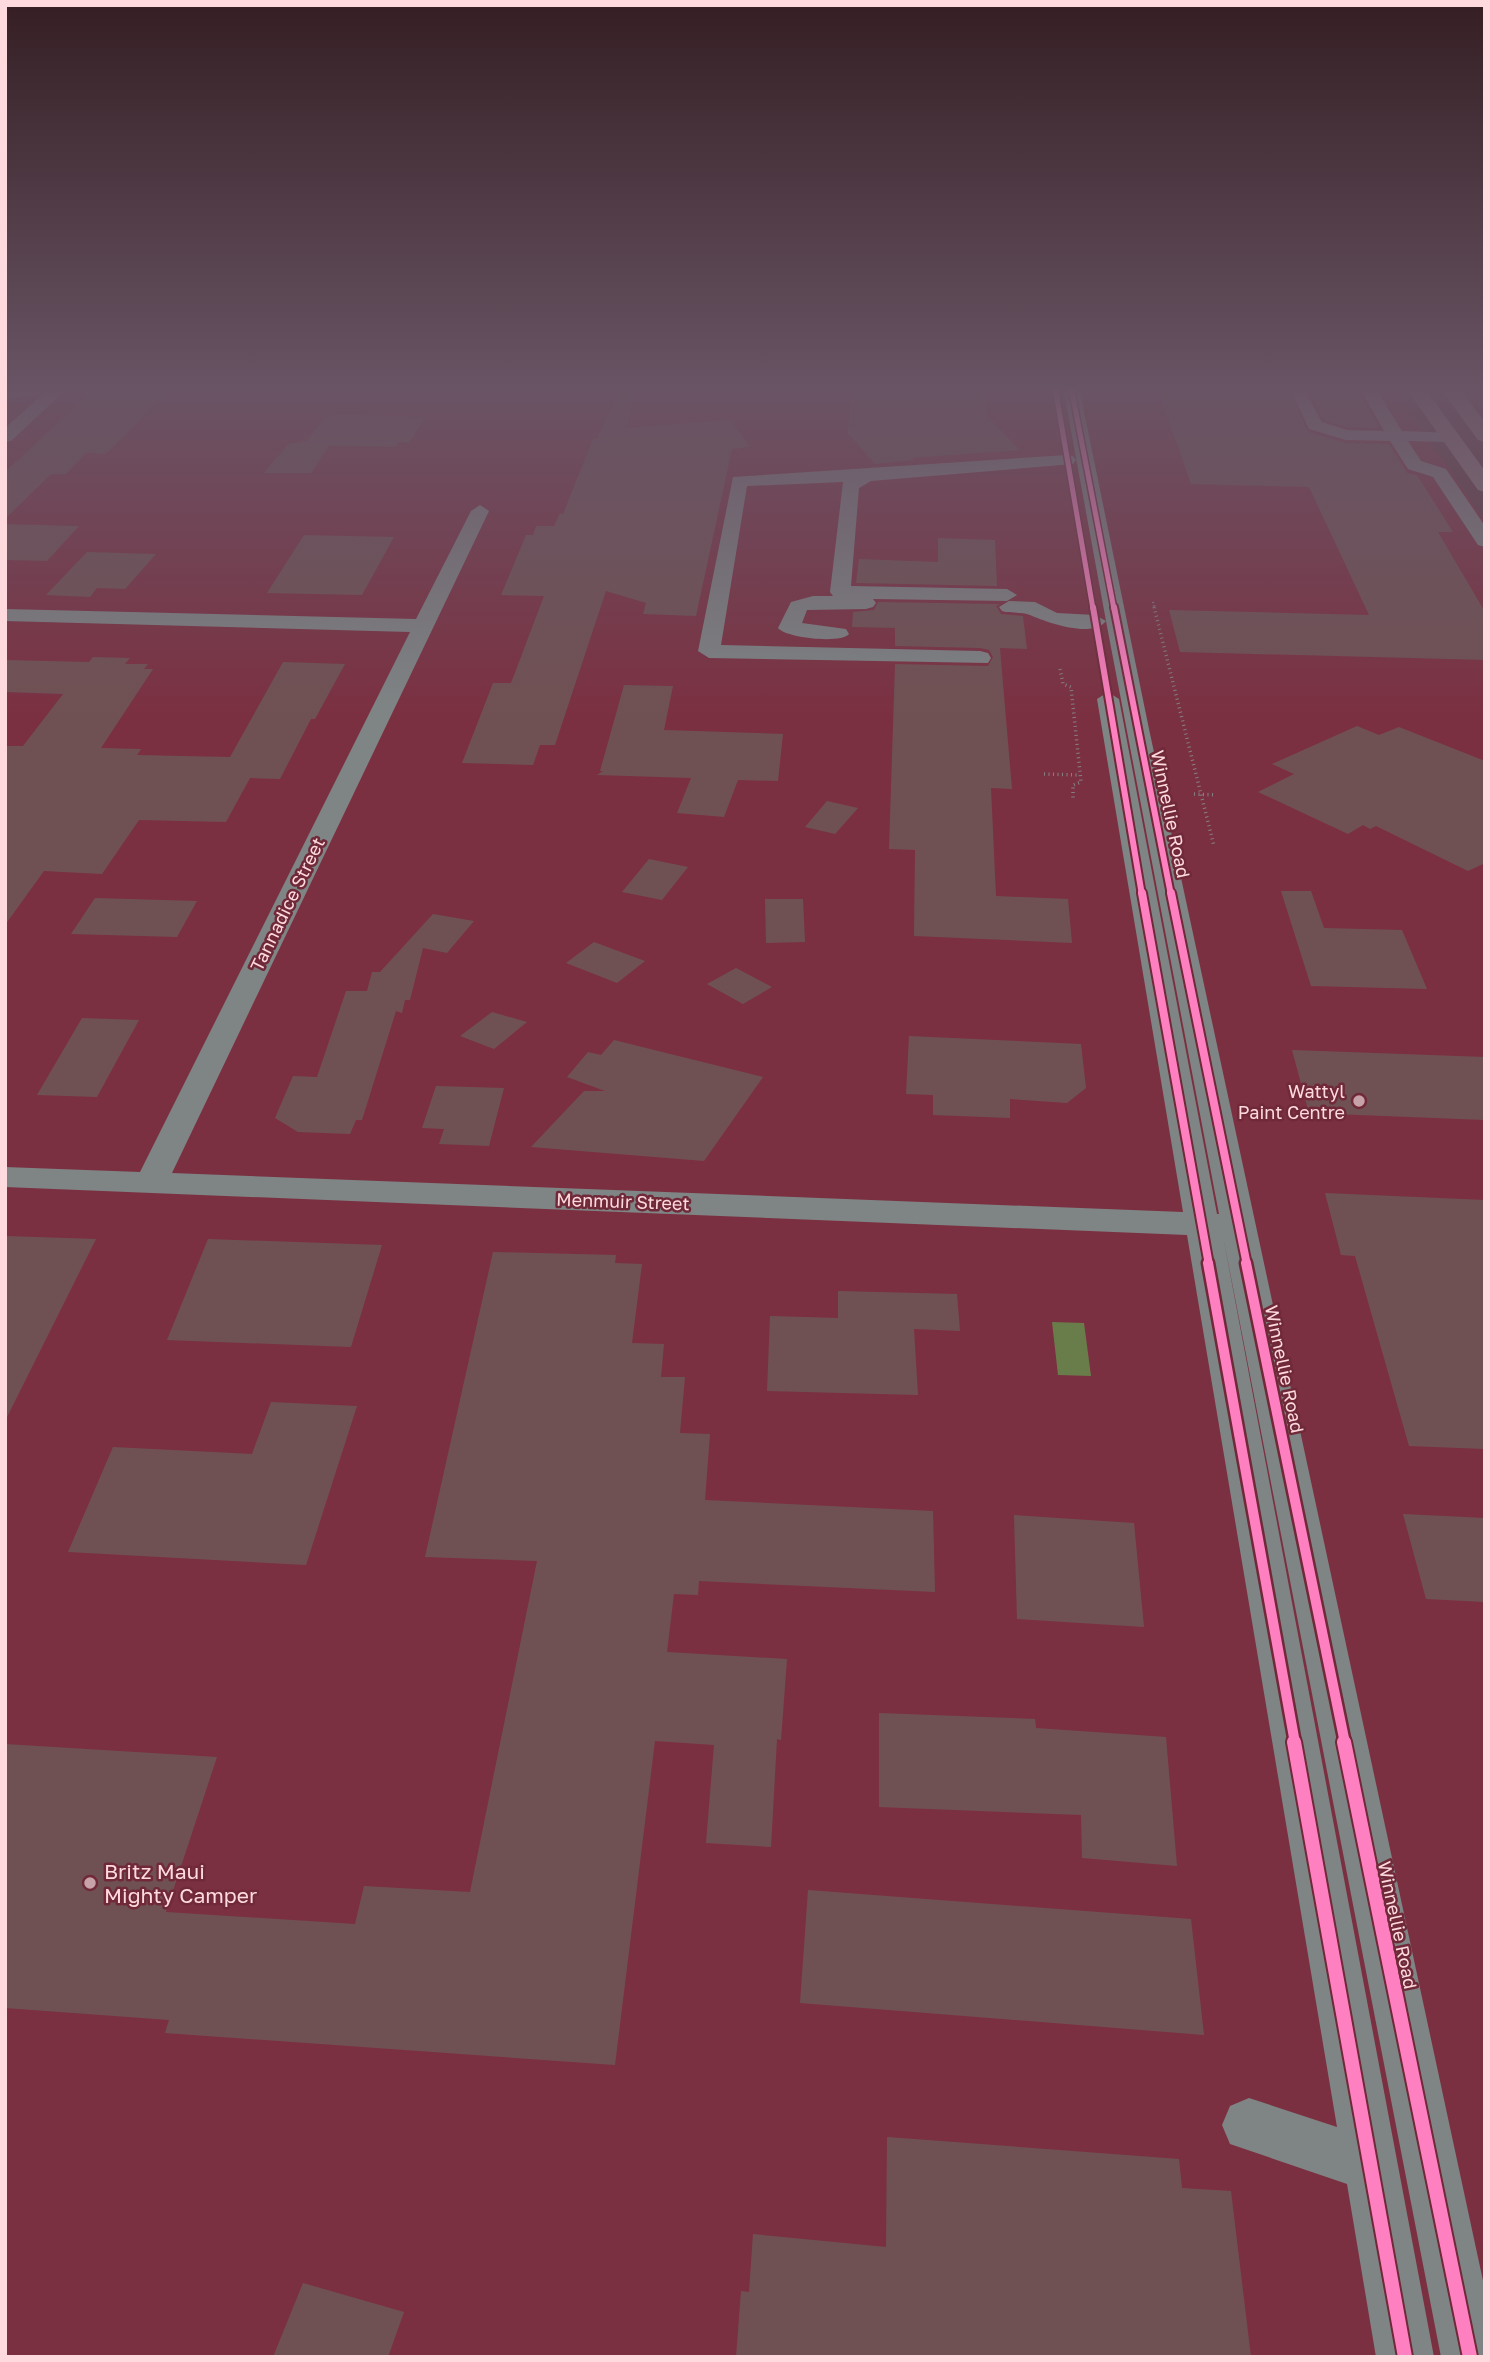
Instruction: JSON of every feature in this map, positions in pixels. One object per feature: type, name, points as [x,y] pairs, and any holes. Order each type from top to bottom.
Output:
[{"type":"street","points":[[736,497],[709,651],[980,658]]},
{"type":"street","points":[[849,497],[841,592],[1008,601],[1035,608],[1041,615],[1054,619],[1093,611]]},
{"type":"street","points":[[1073,497],[1405,2357]]},
{"type":"street","name":"Winnellie Road","points":[[1092,497],[1137,729],[1470,2357]]},
{"type":"street","points":[[1456,497],[1485,541]]},
{"type":"street","name":"Tannadice Street","points":[[151,1183],[480,511]]},
{"type":"street","points":[[906,637],[808,633],[789,628],[798,606],[813,602],[980,606]]},
{"type":"street","points":[[5,615],[423,626]]},
{"type":"street","name":"Menmuir Street","points":[[5,1177],[1240,1226]]},
{"type":"street","points":[[1249,2125],[1370,2165]]},
{"type":"path","points":[[1153,602],[1214,846]]},
{"type":"path","points":[[1060,669],[1063,684],[1071,687],[1081,782],[1073,785],[1073,799]]},
{"type":"path","points":[[1186,759],[1192,760]]},
{"type":"path","points":[[1044,774],[1080,775]]},
{"type":"path","points":[[1194,794],[1216,795]]},
{"type":"shaded area","points":[[5,497],[1469,497],[1485,521],[1485,2357],[5,2357]]},
{"type":"shaded area","points":[[1052,1322],[1084,1323],[1091,1376],[1058,1375]]},
{"type":"building","points":[[5,497],[27,497],[5,519]]},
{"type":"building","points":[[570,497],[722,497],[696,616],[643,614],[646,603],[606,591],[555,745],[540,745],[533,765],[462,763],[493,683],[511,683],[544,596],[501,595],[526,535],[533,535],[536,526],[554,526],[560,513],[563,514]]},
{"type":"building","points":[[1314,497],[1431,497],[1453,532],[1438,532],[1485,612],[1485,660],[1180,652],[1169,610],[1369,615]]},
{"type":"building","points":[[5,524],[79,526],[47,561],[5,560]]},
{"type":"building","points":[[304,535],[394,537],[362,595],[267,593]]},
{"type":"building","points":[[938,538],[995,540],[997,586],[856,583],[859,559],[938,562]]},
{"type":"building","points":[[87,552],[156,554],[125,589],[97,588],[90,597],[46,595]]},
{"type":"building","points":[[878,602],[1000,604],[996,606],[1001,614],[1023,616],[1027,649],[1000,648],[1012,789],[991,788],[996,896],[1068,899],[1072,943],[914,936],[915,850],[889,849],[895,664],[988,666],[993,657],[989,650],[980,648],[895,646],[895,628],[852,627],[853,612],[874,610]]},
{"type":"building","points":[[93,657],[130,658],[125,664],[148,664],[144,669],[153,669],[101,748],[141,749],[137,755],[230,757],[283,662],[345,664],[315,719],[311,719],[280,779],[250,778],[226,822],[139,820],[102,874],[44,871],[5,925],[5,746],[23,746],[63,694],[5,692],[5,660],[89,662]]},
{"type":"building","points":[[624,685],[673,686],[664,730],[783,734],[778,781],[738,780],[724,817],[677,813],[691,778],[597,775],[603,771],[600,771]]},
{"type":"building","points":[[1357,726],[1379,735],[1399,727],[1485,761],[1485,863],[1468,871],[1376,826],[1370,829],[1363,825],[1348,834],[1258,792],[1294,774],[1272,764]]},
{"type":"building","points":[[827,801],[858,808],[835,834],[805,827]]},
{"type":"building","points":[[649,859],[688,867],[662,900],[622,892]]},
{"type":"building","points":[[1281,891],[1311,891],[1324,928],[1402,930],[1427,989],[1311,986]]},
{"type":"building","points":[[95,898],[197,901],[177,937],[71,934]]},
{"type":"building","points":[[765,899],[803,899],[805,942],[766,943]]},
{"type":"building","points":[[433,914],[474,921],[447,953],[423,948],[410,1000],[405,1000],[402,1013],[396,1011],[362,1120],[356,1120],[350,1134],[298,1132],[275,1118],[293,1076],[317,1077],[346,991],[367,991],[372,972],[380,972]]},
{"type":"building","points":[[594,942],[645,961],[617,983],[566,963]]},
{"type":"building","points":[[736,968],[772,987],[743,1004],[707,984]]},
{"type":"building","points":[[492,1012],[527,1022],[494,1049],[460,1036]]},
{"type":"building","points":[[82,1018],[139,1020],[97,1097],[37,1095]]},
{"type":"building","points":[[909,1036],[1081,1044],[1086,1088],[1067,1103],[1010,1099],[1010,1118],[933,1115],[933,1095],[906,1094]]},
{"type":"building","points":[[614,1040],[763,1077],[704,1161],[531,1147],[584,1091],[605,1091],[567,1077],[588,1052],[601,1055]]},
{"type":"building","points":[[1292,1050],[1485,1057],[1485,1120],[1309,1113]]},
{"type":"building","points":[[436,1086],[504,1088],[489,1146],[439,1144],[444,1129],[422,1128]]},
{"type":"building","points":[[1325,1193],[1485,1200],[1485,1449],[1409,1446],[1355,1256],[1341,1255]]},
{"type":"building","points":[[5,1236],[96,1239],[5,1421]]},
{"type":"building","points":[[208,1239],[382,1245],[351,1347],[167,1340]]},
{"type":"building","points":[[493,1252],[616,1255],[615,1263],[642,1264],[632,1343],[664,1344],[661,1377],[685,1377],[680,1433],[710,1434],[705,1500],[933,1511],[935,1592],[699,1581],[698,1595],[674,1594],[667,1652],[787,1659],[781,1740],[777,1739],[771,1847],[706,1843],[714,1745],[655,1741],[615,2065],[165,2033],[169,2020],[5,2008],[5,1744],[217,1757],[166,1912],[355,1924],[364,1886],[470,1892],[537,1561],[425,1557]]},
{"type":"building","points":[[838,1291],[957,1294],[960,1331],[914,1329],[918,1395],[767,1391],[770,1316],[838,1318]]},
{"type":"building","points":[[271,1402],[357,1406],[306,1565],[68,1552],[113,1447],[252,1454]]},
{"type":"building","points":[[1403,1514],[1485,1518],[1485,1602],[1426,1599]]},
{"type":"building","points":[[1014,1515],[1134,1523],[1144,1627],[1017,1619]]},
{"type":"building","points":[[879,1713],[1035,1719],[1036,1728],[1166,1737],[1177,1866],[1082,1858],[1081,1815],[879,1807]]},
{"type":"building","points":[[808,1890],[1191,1919],[1204,2035],[800,2003]]},
{"type":"building","points":[[887,2137],[1179,2159],[1182,2188],[1231,2191],[1251,2357],[736,2357],[741,2291],[749,2292],[753,2234],[886,2247]]},
{"type":"building","points":[[303,2283],[404,2312],[388,2357],[273,2357]]},
{"type":"cycle path","points":[[1074,497],[1133,843],[1405,2357]]},
{"type":"cycle path","points":[[1092,497],[1137,729],[1470,2357]]},
{"type":"place","name":"Wattyl Paint Centre","points":[[1359,1101]]},
{"type":"place","name":"Britz Maui Mighty Camper","points":[[90,1883]]}]
